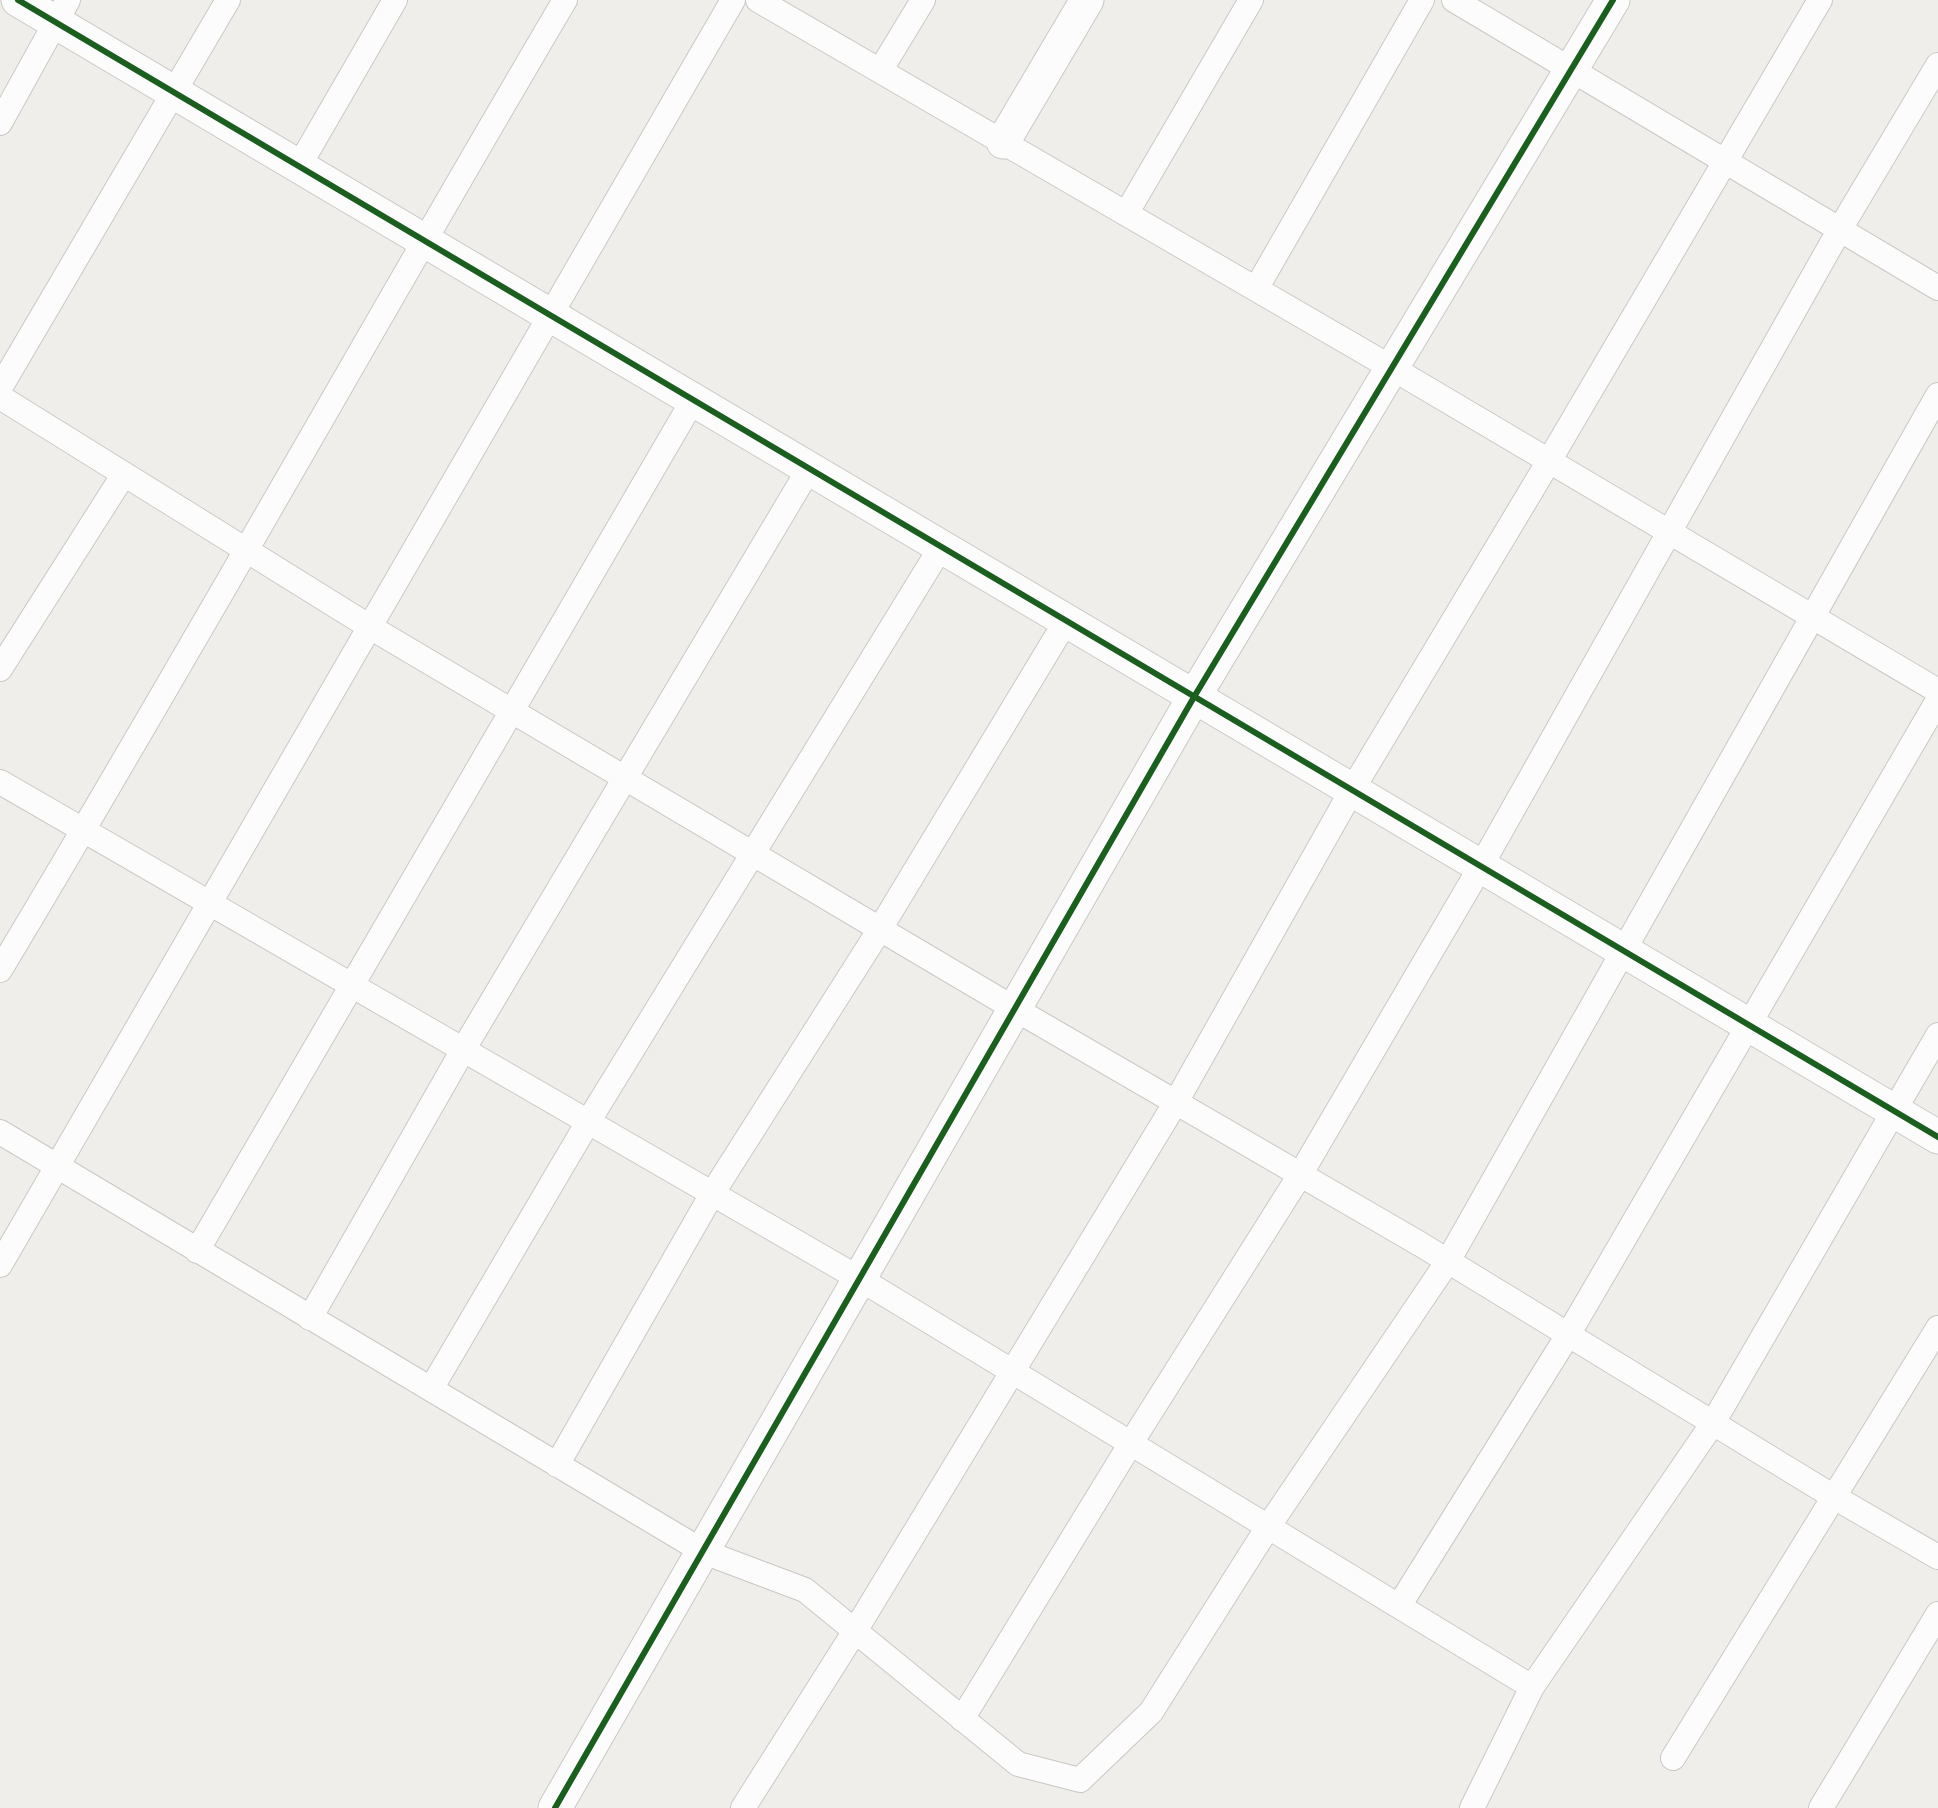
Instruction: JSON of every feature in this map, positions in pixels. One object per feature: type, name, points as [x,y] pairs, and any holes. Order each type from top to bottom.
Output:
[{"type":"street","points":[[18,0],[61,11],[173,92],[1938,1137]]},
{"type":"street","points":[[1003,142],[1087,0]]},
{"type":"street","points":[[555,1808],[1194,697],[1613,0]]},
{"type":"lane","points":[[0,388],[228,0]]},
{"type":"lane","points":[[298,166],[395,0]]},
{"type":"lane","points":[[0,970],[83,831],[423,240],[565,0]]},
{"type":"lane","points":[[0,1265],[733,0]]},
{"type":"lane","points":[[758,0],[1392,368],[1938,691]]},
{"type":"lane","points":[[880,71],[923,0]]},
{"type":"lane","points":[[1126,214],[1251,0]]},
{"type":"lane","points":[[1256,289],[1422,0]]},
{"type":"lane","points":[[1454,0],[1938,288]]},
{"type":"lane","points":[[743,1808],[1014,1372],[1176,1102],[1352,790],[1549,461],[1820,0]]},
{"type":"lane","points":[[0,123],[61,11]]},
{"type":"lane","points":[[962,1719],[1131,1443],[1300,1175],[1481,866],[1840,229],[1938,65]]},
{"type":"lane","points":[[0,1132],[704,1552],[805,1590],[1018,1764],[1080,1779],[1152,1712],[1268,1527],[1448,1261],[1625,952],[1938,395]]},
{"type":"lane","points":[[0,398],[370,627],[1015,1010],[1448,1261],[1834,1497],[1938,1557]]},
{"type":"lane","points":[[197,1251],[352,987],[510,710],[693,400]]},
{"type":"lane","points":[[310,1318],[463,1050],[809,469]]},
{"type":"lane","points":[[0,669],[124,474]]},
{"type":"lane","points":[[430,1389],[588,1122],[941,547]]},
{"type":"lane","points":[[557,1465],[712,1194],[880,930],[1066,621]]},
{"type":"lane","points":[[1399,1606],[1568,1335],[1938,699]]},
{"type":"lane","points":[[0,782],[860,1279],[1532,1687]]},
{"type":"lane","points":[[1472,1808],[1532,1687],[1713,1423],[1938,1035]]},
{"type":"lane","points":[[1673,1758],[1938,1328]]},
{"type":"lane","points":[[1821,1808],[1938,1614]]},
{"type":"cycle path","points":[[18,0],[1938,1137]]},
{"type":"cycle path","points":[[555,1808],[1194,697],[1613,0]]}]
